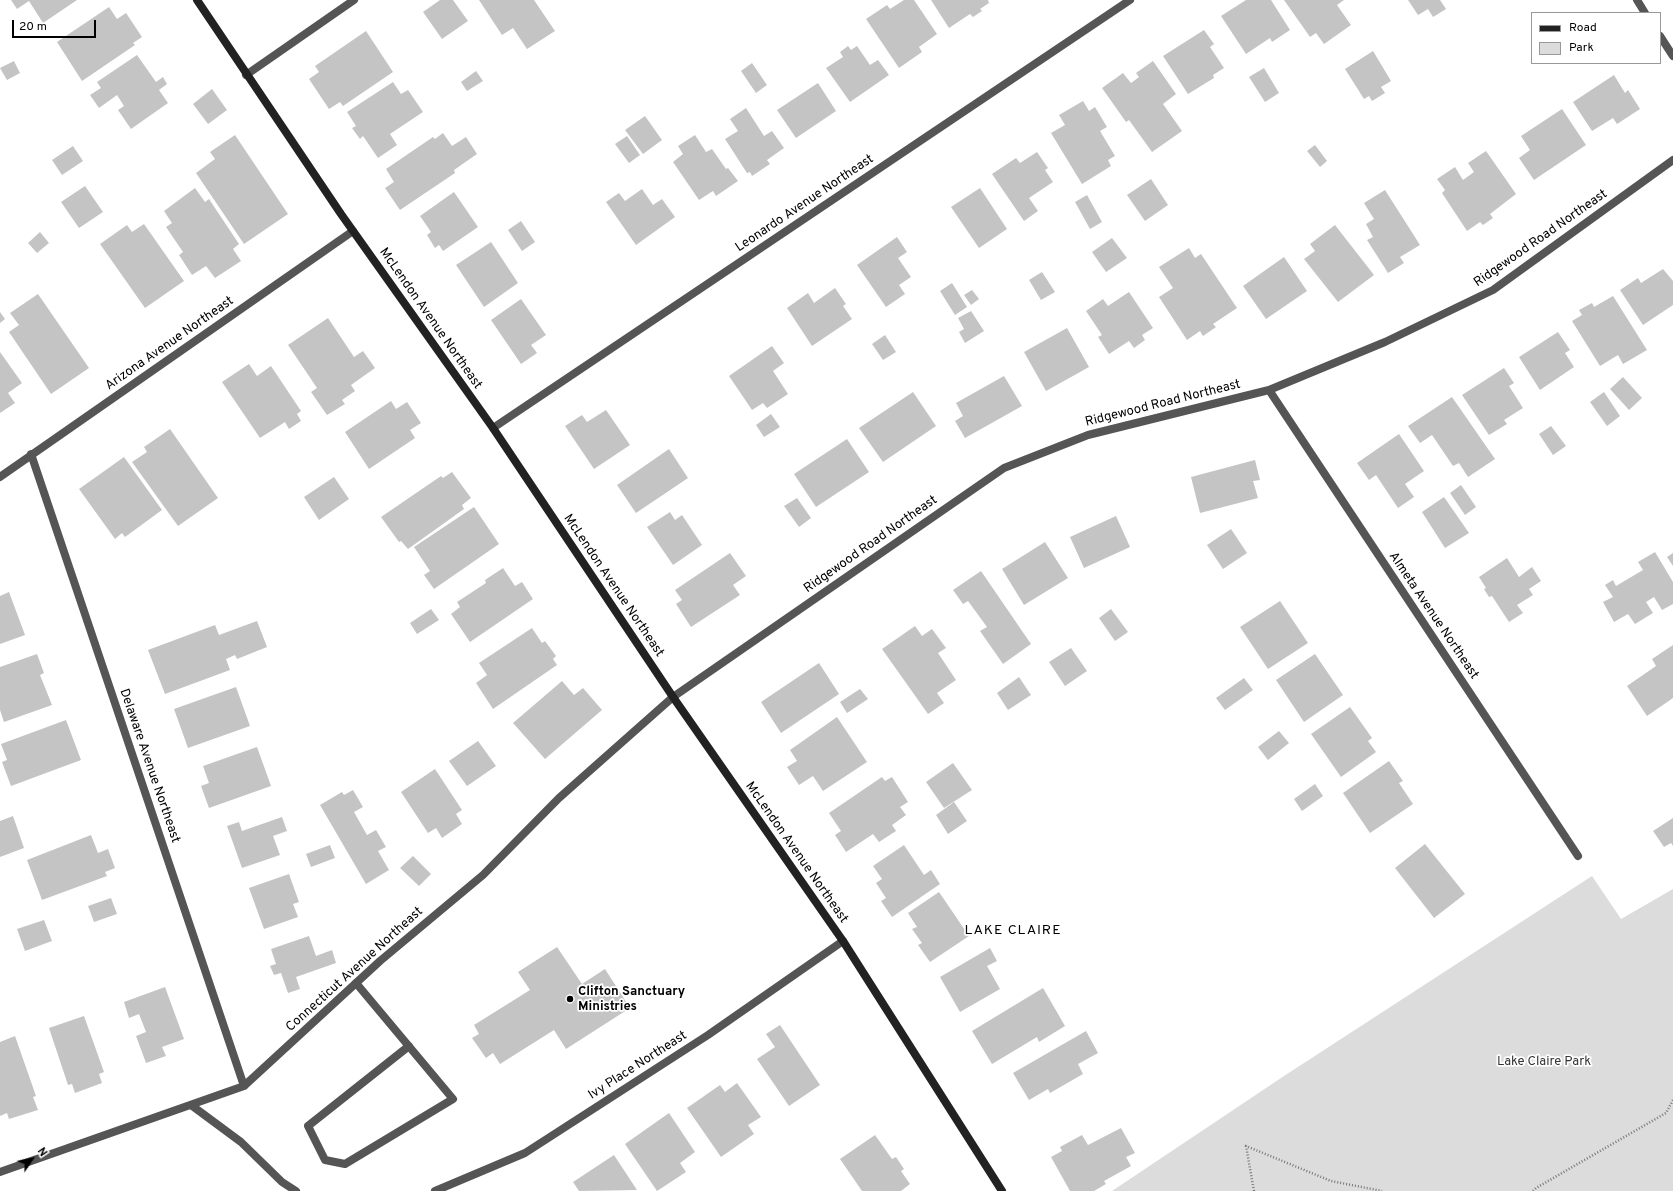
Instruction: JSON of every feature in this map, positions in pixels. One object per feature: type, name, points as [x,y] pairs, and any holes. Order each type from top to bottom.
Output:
[{"type":"street","name":"McLendon Avenue Northeast","points":[[197,0],[246,75],[353,230],[493,428],[673,697],[843,941],[1002,1191]]},
{"type":"street","points":[[246,75],[354,0]]},
{"type":"street","name":"Leonardo Avenue Northeast","points":[[493,428],[1130,0]]},
{"type":"street","points":[[1637,0],[1644,12]]},
{"type":"street","points":[[1661,38],[1673,56]]},
{"type":"street","name":"Ridgewood Road Northeast","points":[[673,697],[1004,468],[1088,435],[1269,390],[1385,342],[1493,290],[1673,160]]},
{"type":"street","name":"Arizona Avenue Northeast","points":[[0,477],[353,230]]},
{"type":"street","name":"Almeta Avenue Northeast","points":[[1269,390],[1578,856]]},
{"type":"street","name":"Delaware Avenue Northeast","points":[[31,454],[244,1086]]},
{"type":"street","name":"Connecticut Avenue Northeast","points":[[0,1172],[244,1086],[356,983],[483,875],[559,798],[673,697]]},
{"type":"street","name":"Ivy Place Northeast","points":[[435,1191],[525,1153],[708,1035],[843,941]]},
{"type":"street","points":[[356,983],[409,1046],[453,1099],[346,1164],[325,1160],[308,1126],[409,1046]]},
{"type":"street","points":[[191,1105],[241,1142],[282,1182],[296,1191]]},
{"type":"path","points":[[1533,1191],[1666,1113],[1673,1100]]},
{"type":"path","points":[[1254,1191],[1246,1146],[1331,1181],[1382,1191]]},
{"type":"green space","name":"Lake Claire Park","points":[[1592,876],[1621,919],[1673,889],[1673,1191],[1112,1191],[1284,1076]]},
{"type":"building","points":[[11,0],[77,0],[43,23],[29,1],[17,9]]},
{"type":"building","points":[[440,0],[453,0],[468,21],[442,39],[423,12]]},
{"type":"building","points":[[479,0],[534,0],[555,31],[527,49],[513,28],[502,35]]},
{"type":"building","points":[[904,0],[914,0],[937,34],[919,47],[922,52],[899,68],[866,19],[887,5],[890,9]]},
{"type":"building","points":[[931,0],[988,0],[989,3],[980,9],[982,11],[973,17],[970,14],[949,28]]},
{"type":"building","points":[[1246,0],[1271,0],[1290,30],[1272,42],[1270,38],[1246,54],[1221,16]]},
{"type":"building","points":[[1284,0],[1344,0],[1337,5],[1351,25],[1324,44],[1316,33],[1310,37]]},
{"type":"building","points":[[1408,0],[1440,0],[1446,9],[1433,17],[1428,9],[1418,15]]},
{"type":"building","points":[[109,7],[117,19],[126,13],[142,37],[133,43],[135,45],[82,81],[57,42]]},
{"type":"building","points":[[1204,30],[1214,44],[1210,47],[1224,68],[1213,75],[1214,78],[1188,94],[1163,56]]},
{"type":"building","points":[[366,31],[393,72],[343,106],[340,102],[329,109],[309,79],[319,72],[315,66]]},
{"type":"building","points":[[848,46],[851,50],[857,46],[870,65],[878,60],[889,75],[850,102],[826,68],[843,57],[840,52]]},
{"type":"building","points":[[1373,51],[1391,81],[1381,87],[1385,93],[1372,101],[1369,96],[1364,99],[1345,69]]},
{"type":"building","points":[[137,55],[156,82],[163,77],[167,84],[159,90],[168,103],[131,129],[118,110],[124,106],[117,95],[99,108],[90,95],[101,88],[97,82]]},
{"type":"building","points":[[14,61],[20,73],[7,80],[0,68]]},
{"type":"building","points":[[1153,61],[1176,94],[1163,104],[1182,131],[1152,152],[1129,120],[1126,122],[1102,88],[1123,73],[1131,83],[1139,77],[1136,73]]},
{"type":"building","points":[[752,63],[767,85],[756,93],[741,71]]},
{"type":"building","points":[[1264,68],[1279,93],[1265,102],[1249,77]]},
{"type":"building","points":[[476,71],[483,81],[467,91],[461,82]]},
{"type":"building","points":[[1614,75],[1625,93],[1628,90],[1640,109],[1617,124],[1613,118],[1592,131],[1573,102]]},
{"type":"building","points":[[393,82],[401,94],[408,90],[423,112],[390,134],[397,145],[378,158],[363,136],[360,139],[352,128],[356,126],[347,112]]},
{"type":"building","points":[[818,83],[836,111],[796,138],[777,110]]},
{"type":"building","points":[[212,89],[227,110],[208,124],[193,104]]},
{"type":"building","points":[[1083,101],[1089,111],[1095,107],[1107,127],[1100,131],[1115,156],[1108,160],[1111,166],[1082,184],[1051,133],[1065,125],[1059,115]]},
{"type":"building","points":[[746,108],[764,136],[772,131],[784,148],[767,160],[770,164],[752,176],[750,172],[747,173],[725,139],[738,131],[730,119]]},
{"type":"building","points":[[1562,109],[1586,145],[1534,180],[1519,158],[1530,150],[1521,136]]},
{"type":"building","points":[[645,116],[662,140],[643,154],[625,130]]},
{"type":"building","points":[[443,133],[452,146],[466,137],[477,154],[454,170],[455,173],[400,210],[385,188],[394,182],[386,169],[433,137],[435,139]]},
{"type":"building","points":[[235,135],[288,214],[244,244],[196,173],[215,159],[210,152]]},
{"type":"building","points":[[695,135],[706,152],[712,149],[726,169],[728,168],[738,181],[716,196],[713,191],[699,200],[673,162],[683,154],[678,146]]},
{"type":"building","points":[[627,136],[640,155],[629,163],[615,144]]},
{"type":"building","points":[[1315,145],[1327,161],[1320,167],[1307,151]]},
{"type":"building","points":[[73,146],[83,161],[62,175],[52,160]]},
{"type":"building","points":[[1486,151],[1516,194],[1490,214],[1493,218],[1483,225],[1480,222],[1467,231],[1442,193],[1445,190],[1437,179],[1455,167],[1463,180],[1474,172],[1468,163]]},
{"type":"building","points":[[1037,152],[1048,168],[1045,170],[1053,182],[1029,198],[1038,211],[1024,221],[992,174],[1016,158],[1020,163]]},
{"type":"building","points":[[1151,179],[1168,205],[1145,221],[1127,195]]},
{"type":"building","points":[[85,186],[103,212],[79,228],[61,202]]},
{"type":"building","points":[[195,188],[205,202],[209,199],[239,244],[233,249],[241,261],[215,278],[206,266],[192,275],[179,255],[183,252],[166,227],[172,223],[164,211]]},
{"type":"building","points":[[980,188],[1007,229],[979,248],[951,207]]},
{"type":"building","points":[[642,189],[653,205],[662,199],[675,217],[636,245],[606,202],[619,193],[625,201]]},
{"type":"building","points":[[1385,190],[1420,245],[1400,257],[1404,263],[1388,273],[1367,240],[1373,237],[1366,224],[1374,219],[1364,203]]},
{"type":"building","points":[[454,192],[478,227],[443,251],[439,245],[435,248],[427,235],[431,232],[420,216]]},
{"type":"building","points":[[1087,195],[1102,222],[1090,229],[1075,202]]},
{"type":"building","points":[[521,221],[535,242],[522,251],[508,230]]},
{"type":"building","points":[[144,224],[184,281],[145,308],[100,244],[127,225],[132,232]]},
{"type":"building","points":[[1335,225],[1374,275],[1338,302],[1304,259],[1315,251],[1310,244]]},
{"type":"building","points":[[40,232],[49,243],[37,253],[28,243]]},
{"type":"building","points":[[897,237],[907,252],[898,258],[911,277],[899,285],[905,294],[886,307],[857,265]]},
{"type":"building","points":[[1112,238],[1127,258],[1106,272],[1092,252]]},
{"type":"building","points":[[491,242],[518,283],[484,307],[456,265]]},
{"type":"building","points":[[1189,248],[1195,258],[1201,254],[1237,308],[1213,324],[1216,327],[1203,336],[1200,331],[1187,340],[1159,297],[1173,288],[1159,267]]},
{"type":"building","points":[[1284,257],[1307,291],[1266,319],[1243,286]]},
{"type":"building","points":[[1663,269],[1673,281],[1673,305],[1643,325],[1620,290],[1638,278],[1641,283]]},
{"type":"building","points":[[1042,272],[1055,292],[1041,300],[1029,280]]},
{"type":"building","points":[[952,283],[967,307],[955,315],[940,291]]},
{"type":"building","points":[[835,288],[846,304],[843,306],[852,319],[812,346],[787,308],[808,293],[814,303]]},
{"type":"building","points":[[972,290],[979,299],[971,305],[964,295]]},
{"type":"building","points":[[1129,292],[1153,328],[1142,335],[1145,340],[1134,348],[1129,341],[1109,354],[1098,337],[1102,335],[1086,311],[1103,299],[1108,306]]},
{"type":"building","points":[[38,294],[89,368],[51,394],[9,332],[19,325],[10,313]]},
{"type":"building","points":[[1613,296],[1647,350],[1623,364],[1618,355],[1600,366],[1572,321],[1582,315],[1579,310],[1592,303],[1594,307]]},
{"type":"building","points":[[521,299],[546,335],[531,345],[537,353],[521,364],[491,320]]},
{"type":"building","points":[[971,311],[984,331],[965,343],[959,332],[964,329],[958,318]]},
{"type":"building","points":[[0,312],[5,319],[0,323]]},
{"type":"building","points":[[328,318],[354,357],[363,351],[375,368],[351,385],[355,391],[342,400],[345,404],[327,415],[311,392],[317,388],[288,345]]},
{"type":"building","points":[[1067,328],[1089,367],[1046,391],[1024,352]]},
{"type":"building","points":[[1558,332],[1570,350],[1565,353],[1574,367],[1540,390],[1519,357]]},
{"type":"building","points":[[885,335],[896,352],[883,360],[872,344]]},
{"type":"building","points":[[772,346],[784,363],[773,371],[788,394],[767,408],[763,403],[752,410],[729,376]]},
{"type":"building","points":[[0,352],[22,383],[8,393],[15,403],[0,413]]},
{"type":"building","points":[[249,364],[257,376],[271,366],[301,411],[297,414],[301,421],[289,429],[285,422],[260,438],[222,382]]},
{"type":"building","points":[[1504,368],[1514,383],[1509,386],[1523,408],[1504,420],[1507,424],[1489,435],[1462,395]]},
{"type":"building","points":[[1004,376],[1022,406],[965,438],[955,421],[963,416],[956,403]]},
{"type":"building","points":[[1623,377],[1642,398],[1629,410],[1610,389]]},
{"type":"building","points":[[913,392],[936,426],[883,462],[859,428]]},
{"type":"building","points":[[1604,392],[1620,416],[1607,426],[1590,402]]},
{"type":"building","points":[[1452,397],[1495,459],[1468,477],[1459,463],[1453,466],[1432,435],[1420,443],[1408,426]]},
{"type":"building","points":[[391,401],[396,409],[407,402],[421,423],[410,430],[415,438],[369,469],[345,432]]},
{"type":"building","points":[[606,410],[630,445],[594,469],[565,426],[582,415],[587,422]]},
{"type":"building","points":[[771,414],[780,427],[764,437],[756,425]]},
{"type":"building","points":[[1551,426],[1566,446],[1553,455],[1539,434]]},
{"type":"building","points":[[170,429],[218,498],[178,526],[132,462],[147,452],[144,447]]},
{"type":"building","points":[[1399,434],[1424,471],[1405,484],[1414,497],[1398,508],[1376,475],[1369,480],[1357,463]]},
{"type":"building","points":[[847,439],[869,472],[816,507],[794,474]]},
{"type":"building","points":[[669,449],[688,478],[636,513],[617,485]]},
{"type":"building","points":[[124,457],[162,510],[125,537],[122,533],[115,539],[79,489]]},
{"type":"building","points":[[1255,460],[1260,480],[1253,481],[1258,498],[1200,513],[1191,477]]},
{"type":"building","points":[[452,472],[471,498],[462,505],[464,509],[408,549],[401,541],[399,542],[381,517],[441,476],[443,478]]},
{"type":"building","points":[[334,477],[349,499],[319,520],[304,497]]},
{"type":"building","points":[[1461,485],[1476,507],[1465,515],[1450,493]]},
{"type":"building","points":[[1444,497],[1469,533],[1445,548],[1422,512]]},
{"type":"building","points":[[797,498],[811,518],[799,527],[784,506]]},
{"type":"building","points":[[474,507],[499,544],[434,589],[424,575],[430,571],[414,547]]},
{"type":"building","points":[[670,512],[675,520],[682,515],[702,545],[673,565],[647,527]]},
{"type":"building","points":[[1116,516],[1130,547],[1084,568],[1070,537]]},
{"type":"building","points":[[1231,529],[1247,553],[1223,569],[1207,545]]},
{"type":"building","points":[[1045,542],[1068,578],[1024,605],[1002,569]]},
{"type":"building","points":[[1655,552],[1673,582],[1673,604],[1662,610],[1654,597],[1646,602],[1653,613],[1635,624],[1628,614],[1614,622],[1603,602],[1613,597],[1605,585],[1613,580],[1616,586],[1643,570],[1638,562]]},
{"type":"building","points":[[730,553],[746,576],[733,585],[740,595],[691,627],[676,604],[682,600],[675,590]]},
{"type":"building","points":[[1673,553],[1673,566],[1667,557]]},
{"type":"building","points":[[1507,558],[1519,577],[1532,567],[1541,581],[1529,589],[1533,595],[1517,605],[1523,613],[1509,622],[1492,596],[1489,597],[1484,589],[1486,588],[1479,577]]},
{"type":"building","points":[[503,568],[515,586],[522,582],[533,599],[470,642],[451,614],[460,607],[457,602],[486,583],[485,580]]},
{"type":"building","points":[[981,571],[1031,644],[1003,664],[980,631],[987,627],[968,601],[963,604],[953,590]]},
{"type":"building","points":[[9,592],[25,635],[0,644],[0,596]]},
{"type":"building","points":[[1280,601],[1308,643],[1268,669],[1240,627]]},
{"type":"building","points":[[431,609],[439,620],[417,634],[410,623]]},
{"type":"building","points":[[1111,609],[1128,632],[1115,641],[1099,618]]},
{"type":"building","points":[[257,621],[267,647],[237,659],[235,655],[226,659],[230,670],[165,694],[148,650],[215,625],[219,635]]},
{"type":"building","points":[[915,626],[922,636],[932,629],[946,648],[938,653],[956,680],[937,693],[944,703],[928,714],[882,649]]},
{"type":"building","points":[[532,628],[542,643],[545,641],[556,656],[553,659],[557,665],[493,709],[476,683],[487,675],[479,663]]},
{"type":"building","points":[[1673,645],[1673,698],[1647,716],[1627,686],[1656,666],[1652,659]]},
{"type":"building","points":[[1071,648],[1087,671],[1065,686],[1049,662]]},
{"type":"building","points":[[37,654],[44,673],[40,675],[52,705],[4,722],[0,710],[0,667]]},
{"type":"building","points":[[1315,654],[1343,695],[1304,722],[1276,680]]},
{"type":"building","points":[[819,663],[839,694],[781,733],[761,702]]},
{"type":"building","points":[[1019,677],[1031,695],[1008,710],[997,693]]},
{"type":"building","points":[[1244,678],[1253,690],[1225,710],[1216,698]]},
{"type":"building","points":[[562,681],[574,695],[583,688],[602,710],[545,759],[513,723]]},
{"type":"building","points":[[236,687],[250,726],[188,748],[174,709]]},
{"type":"building","points":[[860,689],[868,699],[847,713],[840,702]]},
{"type":"building","points":[[1350,707],[1372,738],[1368,741],[1376,752],[1341,777],[1311,734]]},
{"type":"building","points":[[837,717],[867,762],[823,791],[813,776],[799,785],[787,767],[797,761],[790,750]]},
{"type":"building","points":[[66,720],[81,760],[11,786],[2,762],[7,760],[1,744]]},
{"type":"building","points":[[1279,731],[1289,743],[1268,760],[1258,747]]},
{"type":"building","points":[[478,741],[496,766],[467,786],[449,761]]},
{"type":"building","points":[[257,747],[271,786],[209,808],[201,786],[209,783],[203,766]]},
{"type":"building","points":[[1389,761],[1403,781],[1399,783],[1413,804],[1370,833],[1343,793]]},
{"type":"building","points":[[953,763],[972,790],[944,808],[926,782]]},
{"type":"building","points":[[435,769],[462,810],[456,814],[462,824],[442,838],[436,828],[428,833],[401,792]]},
{"type":"building","points":[[882,777],[885,781],[892,777],[908,802],[900,807],[906,815],[892,825],[896,831],[879,842],[873,834],[846,852],[835,835],[841,831],[829,813]]},
{"type":"building","points":[[1315,784],[1323,796],[1302,811],[1294,799]]},
{"type":"building","points":[[353,790],[363,807],[354,812],[367,835],[376,830],[386,847],[378,851],[389,870],[366,884],[320,805],[342,792],[344,795]]},
{"type":"building","points":[[954,802],[967,821],[948,834],[936,815]]},
{"type":"building","points":[[13,816],[24,848],[0,857],[0,821]]},
{"type":"building","points":[[282,817],[287,831],[273,836],[280,855],[242,868],[227,826],[239,822],[242,831]]},
{"type":"building","points":[[1673,818],[1673,846],[1671,843],[1664,847],[1653,831]]},
{"type":"building","points":[[91,835],[98,853],[108,849],[115,868],[105,872],[107,876],[42,900],[27,860]]},
{"type":"building","points":[[1425,844],[1465,894],[1434,918],[1395,868]]},
{"type":"building","points":[[330,845],[335,858],[311,867],[306,854]]},
{"type":"building","points":[[904,845],[924,875],[931,870],[940,884],[892,917],[881,901],[886,898],[876,883],[882,879],[873,866]]},
{"type":"building","points":[[413,856],[431,874],[419,886],[400,868]]},
{"type":"building","points":[[289,874],[299,902],[293,904],[298,917],[264,929],[249,888]]},
{"type":"building","points":[[939,892],[969,936],[930,962],[918,945],[922,943],[912,929],[917,927],[908,913]]},
{"type":"building","points":[[111,898],[117,914],[94,922],[88,906]]},
{"type":"building","points":[[44,920],[52,941],[25,951],[17,929]]},
{"type":"building","points":[[309,936],[316,956],[332,950],[336,963],[296,977],[300,989],[288,993],[281,973],[274,975],[270,966],[276,964],[271,949]]},
{"type":"building","name":"Clifton Sanctuary Ministries","points":[[557,947],[582,984],[605,969],[630,1008],[566,1049],[554,1030],[500,1064],[493,1053],[486,1058],[472,1038],[479,1034],[474,1025],[530,990],[518,972]]},
{"type":"building","points":[[990,948],[997,961],[987,966],[1000,989],[960,1012],[940,977]]},
{"type":"building","points":[[165,987],[184,1039],[162,1047],[166,1056],[146,1063],[136,1036],[146,1032],[139,1014],[129,1018],[124,1002]]},
{"type":"building","points":[[1043,988],[1065,1026],[1039,1042],[1037,1037],[992,1064],[972,1031]]},
{"type":"building","points":[[84,1016],[104,1072],[99,1074],[102,1083],[75,1093],[72,1084],[68,1085],[49,1028]]},
{"type":"building","points":[[780,1025],[820,1085],[789,1106],[757,1059],[775,1047],[766,1034]]},
{"type":"building","points":[[1086,1031],[1098,1053],[1078,1064],[1083,1074],[1050,1093],[1048,1089],[1029,1100],[1013,1073]]},
{"type":"building","points":[[15,1036],[36,1096],[33,1097],[38,1110],[9,1119],[7,1113],[0,1116],[0,1042]]},
{"type":"building","points":[[737,1083],[761,1117],[748,1125],[754,1134],[721,1157],[687,1108],[720,1085],[725,1092]]},
{"type":"building","points":[[669,1113],[695,1152],[680,1163],[686,1172],[657,1191],[625,1144]]},
{"type":"building","points":[[1121,1128],[1135,1153],[1126,1157],[1131,1166],[1104,1181],[1106,1184],[1094,1191],[1070,1191],[1051,1157],[1062,1151],[1060,1147],[1082,1135],[1088,1145]]},
{"type":"building","points":[[875,1135],[892,1159],[896,1157],[904,1169],[901,1171],[910,1184],[901,1191],[862,1191],[840,1159]]},
{"type":"building","points":[[614,1155],[637,1190],[579,1191],[573,1182]]},
{"type":"place","name":"Clifton Sanctuary Ministries","points":[[570,999]]},
{"type":"district","name":"LAKE CLAIRE","points":[[1013,931]]}]
